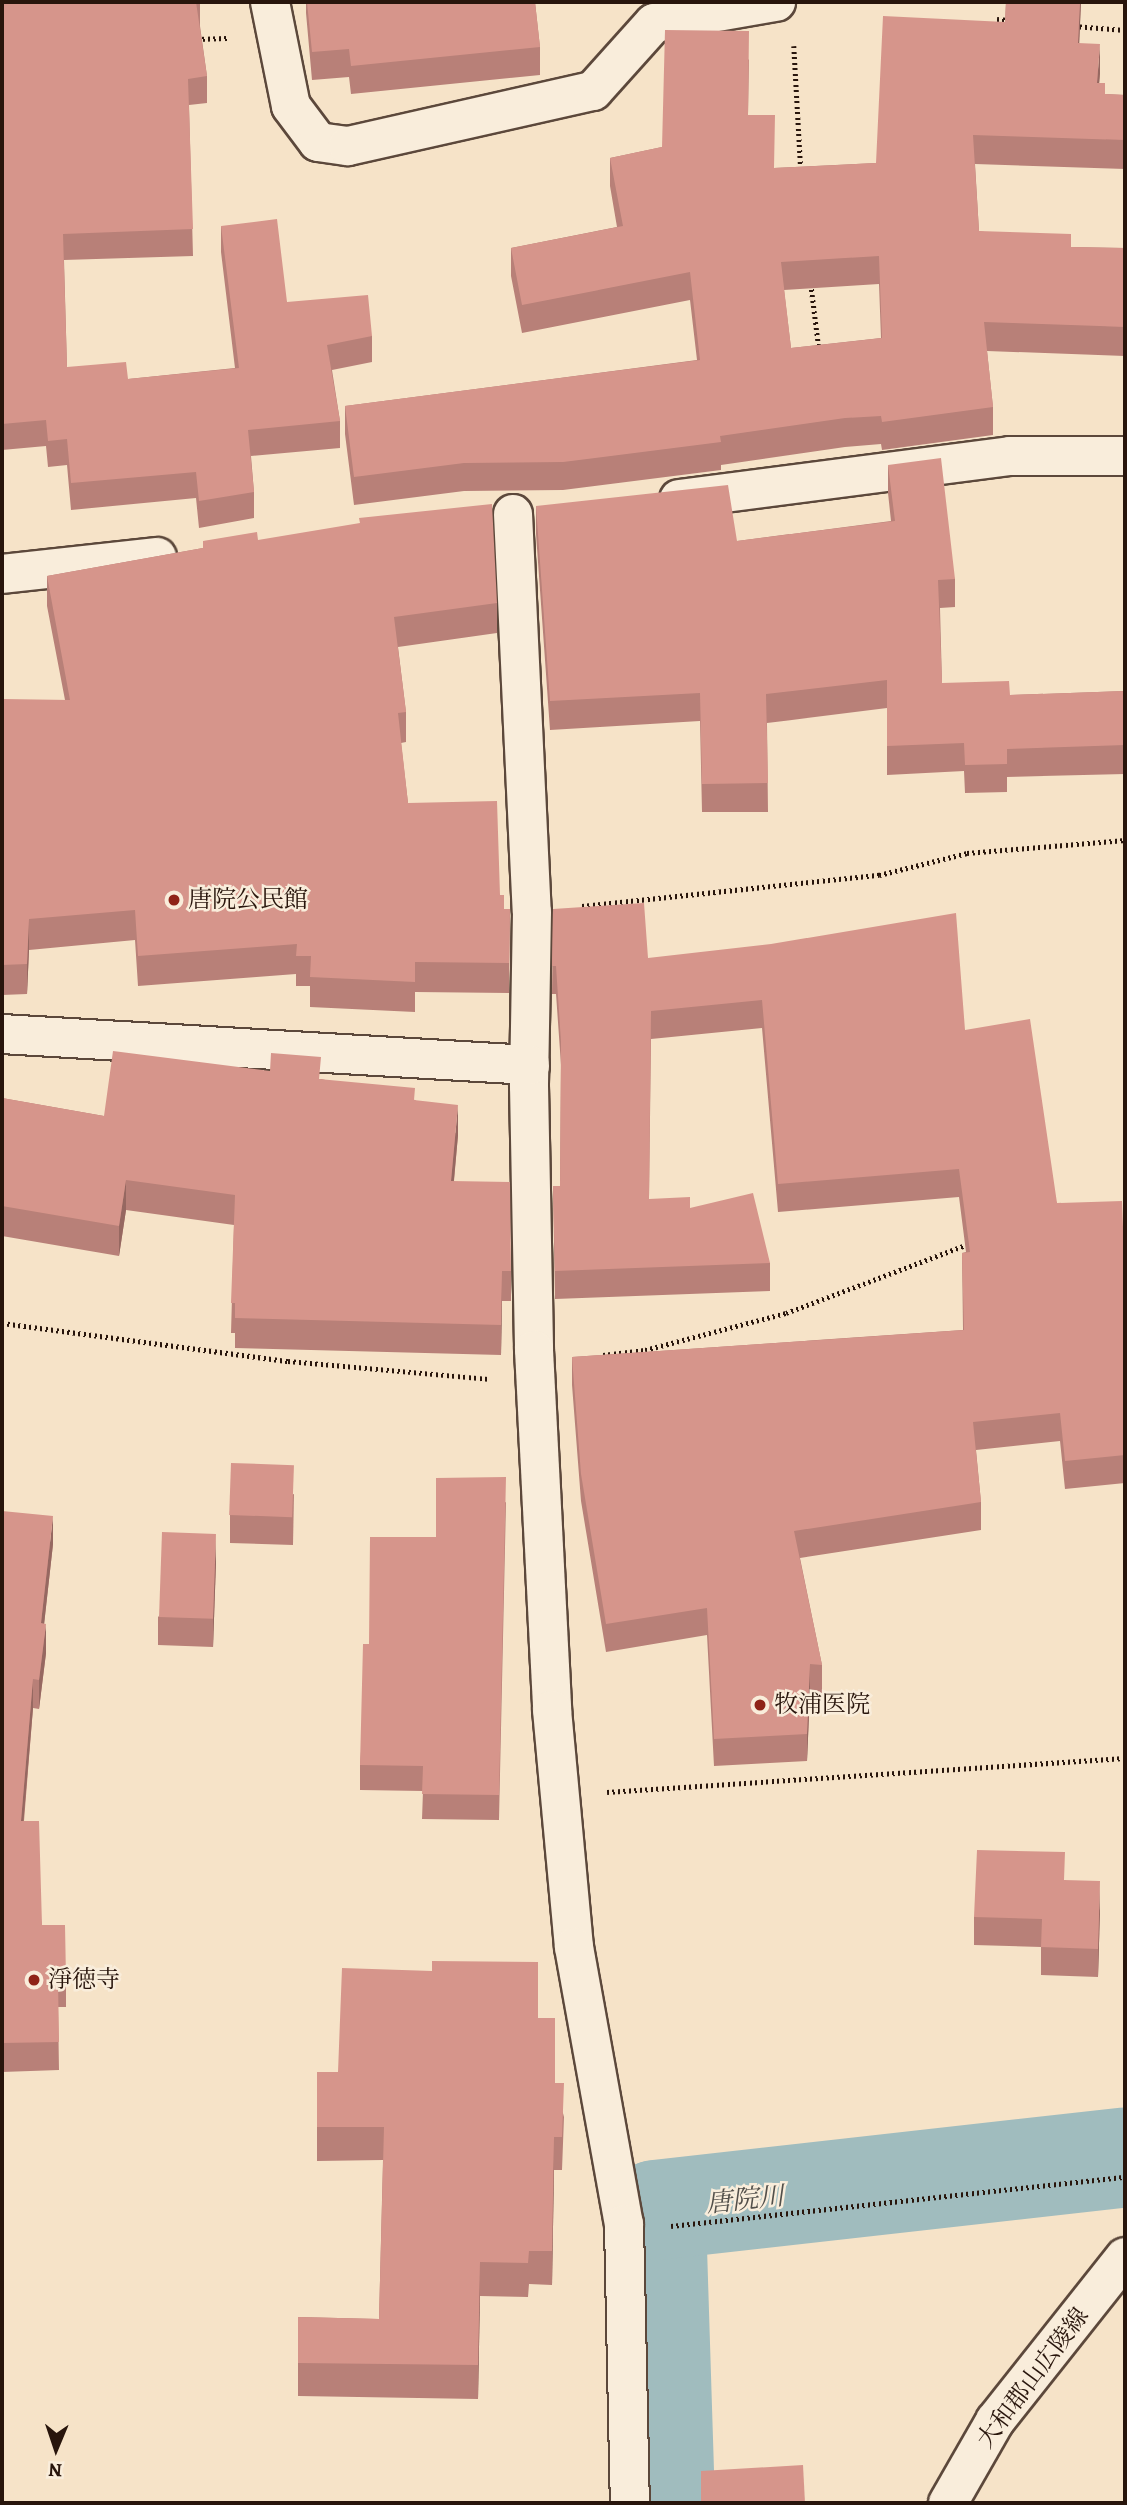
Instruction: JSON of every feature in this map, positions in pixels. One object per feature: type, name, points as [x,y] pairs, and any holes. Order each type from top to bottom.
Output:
[{"type":"street","points":[[273,18],[291,106],[318,142],[348,146],[593,91],[653,23],[776,2]]},
{"type":"street","points":[[646,503],[1010,456],[1125,456]]},
{"type":"street","points":[[552,513],[496,514],[532,912],[530,1065],[537,1373],[560,1795],[574,1947],[625,2231],[630,2503]]},
{"type":"street","points":[[2,574],[106,565],[197,550]]},
{"type":"street","points":[[2,1034],[530,1065]]},
{"type":"street","name":"大和郡山広陵線","points":[[948,2503],[995,2421],[1125,2257]]},
{"type":"path","points":[[182,40],[273,18]]},
{"type":"path","points":[[997,19],[1023,21]]},
{"type":"path","points":[[1061,24],[1125,30]]},
{"type":"path","points":[[794,43],[801,183]]},
{"type":"path","points":[[810,278],[820,359]]},
{"type":"path","points":[[532,912],[879,875],[967,853],[1125,840]]},
{"type":"path","points":[[2,1323],[288,1361],[518,1381],[554,1362],[645,1350],[786,1313],[981,1240]]},
{"type":"path","points":[[560,1795],[1125,1758]]},
{"type":"path","points":[[625,2231],[1125,2177]]},
{"type":"building","points":[[2,2],[196,2],[207,76],[188,79],[193,229],[63,234],[67,367],[126,362],[128,379],[239,368],[221,226],[277,219],[287,302],[368,295],[372,336],[327,345],[340,421],[248,430],[254,492],[199,501],[196,472],[71,483],[67,439],[48,441],[46,420],[2,424]]},
{"type":"building","points":[[307,2],[535,2],[540,47],[351,66],[349,49],[312,52]]},
{"type":"building","points":[[1006,2],[1080,2],[1078,43],[1100,44],[1097,83],[1105,83],[1105,94],[1125,95],[1125,140],[973,135],[979,231],[1071,234],[1071,247],[1125,248],[1125,327],[984,322],[993,407],[882,422],[881,416],[845,418],[720,436],[721,442],[563,462],[464,463],[354,477],[345,406],[700,360],[690,272],[522,305],[511,248],[623,226],[610,158],[662,147],[665,30],[749,31],[748,115],[775,115],[774,168],[876,163],[883,16],[1005,22]],"holes":[[[879,256],[882,338],[791,348],[781,262]]]},
{"type":"building","points":[[941,458],[955,579],[938,580],[942,683],[1009,681],[1010,695],[1125,691],[1125,745],[1007,749],[1007,764],[965,765],[964,743],[887,746],[887,680],[766,694],[768,783],[702,784],[700,693],[550,701],[536,506],[728,485],[737,541],[895,521],[888,465]]},
{"type":"building","points":[[492,504],[497,603],[394,617],[406,712],[398,713],[408,803],[497,801],[500,895],[504,895],[504,909],[510,909],[509,963],[415,962],[415,982],[310,977],[311,956],[296,956],[297,944],[138,956],[135,910],[29,919],[27,964],[2,965],[3,699],[70,700],[47,576],[203,548],[203,541],[257,532],[258,540],[360,523],[359,518]]},
{"type":"building","points":[[644,903],[648,958],[771,944],[956,913],[965,1030],[1030,1019],[1057,1203],[1122,1201],[1125,1227],[1125,1455],[1065,1461],[1060,1413],[973,1422],[981,1502],[794,1531],[822,1665],[810,1664],[807,1734],[714,1739],[707,1608],[606,1624],[581,1474],[572,1357],[964,1330],[962,1253],[970,1252],[959,1169],[778,1184],[762,1000],[651,1011],[649,1199],[690,1197],[690,1208],[753,1193],[770,1263],[555,1271],[553,1186],[560,1186],[561,1042],[556,966],[552,966],[553,909]]},
{"type":"building","points":[[113,1051],[270,1071],[271,1053],[321,1057],[319,1079],[415,1088],[414,1100],[458,1105],[451,1181],[510,1182],[511,1271],[502,1271],[501,1325],[235,1318],[235,1303],[231,1303],[235,1195],[126,1180],[119,1226],[2,1206],[2,1098],[104,1116]]},
{"type":"building","points":[[231,1463],[294,1465],[292,1517],[229,1515]]},
{"type":"building","points":[[506,1477],[499,1795],[422,1794],[423,1766],[360,1765],[363,1644],[369,1644],[370,1537],[436,1537],[436,1478]]},
{"type":"building","points":[[2,1511],[53,1516],[41,1623],[46,1624],[39,1680],[33,1679],[21,1821],[39,1821],[42,1925],[65,1925],[66,1978],[58,1979],[59,2042],[2,2043]]},
{"type":"building","points":[[162,1532],[216,1534],[213,1619],[159,1617]]},
{"type":"building","points":[[977,1850],[1065,1852],[1064,1880],[1100,1881],[1098,1949],[1041,1947],[1042,1919],[974,1917]]},
{"type":"building","points":[[432,1961],[538,1962],[538,2018],[555,2018],[555,2083],[564,2083],[562,2137],[554,2137],[552,2251],[529,2251],[528,2263],[480,2262],[478,2365],[298,2363],[298,2317],[379,2319],[384,2127],[317,2127],[317,2072],[338,2072],[342,1968],[432,1971]]},
{"type":"building","points":[[1124,2006],[1125,2060],[1123,2060]]},
{"type":"building","points":[[803,2465],[805,2503],[701,2503],[701,2471]]},
{"type":"waterway","name":"唐院川","points":[[665,2503],[656,2210],[1125,2157]]},
{"type":"place","name":"唐院公民館","points":[[174,900]]},
{"type":"place","name":"牧浦医院","points":[[760,1705]]},
{"type":"place","name":"淨徳寺","points":[[34,1980]]}]
